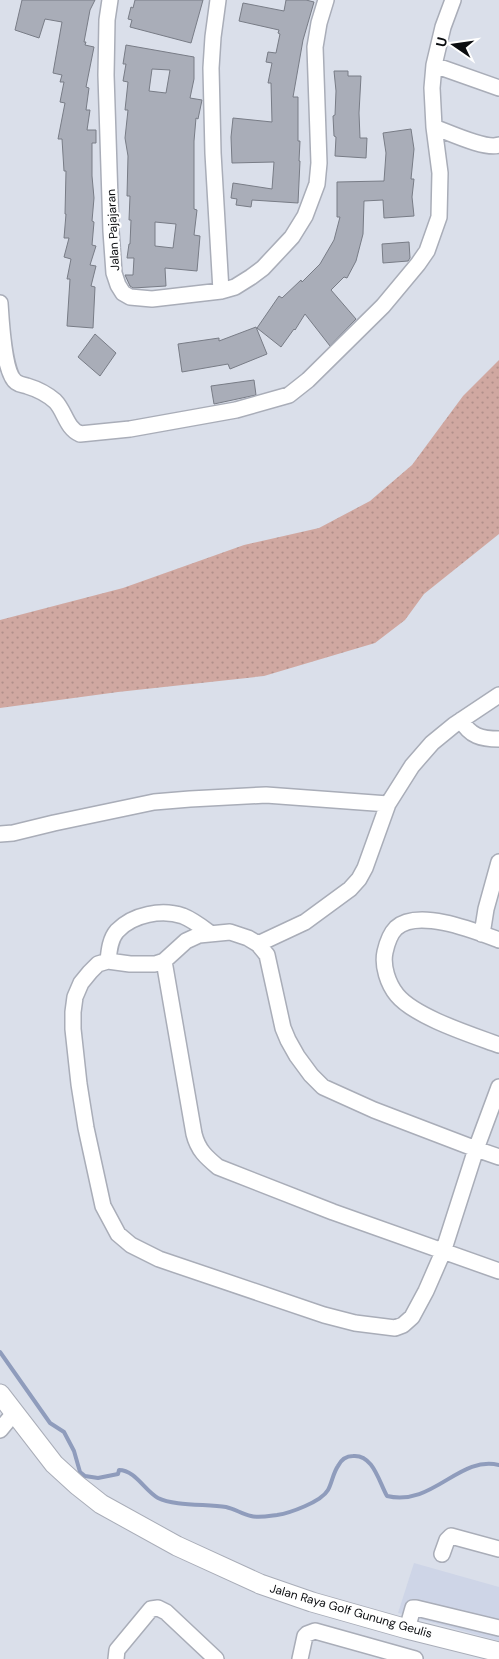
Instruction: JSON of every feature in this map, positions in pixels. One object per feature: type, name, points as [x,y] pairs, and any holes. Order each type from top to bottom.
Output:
[{"type":"main road","name":"Jalan Raya Golf Gunung Geulis","points":[[0,1394],[54,1464],[101,1504],[134,1524],[260,1584],[312,1602],[407,1629],[499,1652]]},
{"type":"street","name":"Jalan Pajajaran","points":[[110,0],[107,20],[106,75],[111,239],[114,273],[123,293],[130,297],[152,299],[221,291],[235,287],[262,268],[292,237],[306,216],[317,184],[319,163],[315,47],[319,23],[326,0]]},
{"type":"street","points":[[218,0],[211,68],[213,153],[221,291]]},
{"type":"street","points":[[0,303],[5,354],[11,378],[15,382],[42,392],[53,399],[74,431],[80,434],[130,429],[236,410],[289,395],[308,380],[383,306],[427,251],[439,217],[440,201],[440,173],[434,127],[432,88],[434,65],[443,27],[453,0]]},
{"type":"street","points":[[434,65],[499,88]]},
{"type":"street","points":[[434,127],[483,144],[499,145]]},
{"type":"street","points":[[258,944],[305,922],[350,889],[359,879],[365,868],[388,804],[404,777],[421,754],[461,720],[499,695]]},
{"type":"street","points":[[461,720],[467,730],[475,735],[489,739],[499,738]]},
{"type":"street","points":[[0,834],[13,833],[154,802],[190,799],[266,795],[388,804]]},
{"type":"street","points":[[482,934],[488,901],[499,862]]},
{"type":"street","points":[[108,961],[111,943],[116,932],[139,917],[157,913],[183,916],[194,921],[210,933]]},
{"type":"street","points":[[499,940],[446,924],[424,920],[407,922],[397,928],[388,940],[384,957],[387,979],[398,996],[417,1010],[445,1024],[499,1045]]},
{"type":"street","points":[[499,1087],[476,1149],[443,1252],[426,1292],[412,1317],[404,1325],[395,1328],[355,1324],[324,1316],[141,1252],[118,1234],[103,1206],[97,1184],[80,1092],[73,1029],[75,998],[81,983],[98,964],[108,961],[144,965],[155,964],[164,960],[198,935],[230,932],[248,938],[258,944],[267,955],[283,1028],[288,1040],[302,1063],[323,1087],[374,1110],[476,1149],[499,1157]]},
{"type":"street","points":[[164,960],[194,1134],[196,1143],[204,1156],[218,1167],[443,1252],[499,1271]]},
{"type":"street","points":[[0,1430],[14,1413]]},
{"type":"street","points":[[442,1554],[447,1540],[451,1536],[499,1549]]},
{"type":"street","points":[[116,1659],[117,1650],[152,1609],[155,1608],[166,1612],[216,1659]]},
{"type":"street","points":[[407,1629],[413,1608],[499,1628]]},
{"type":"street","points":[[300,1659],[305,1636],[315,1631],[414,1659]]},
{"type":"shaded area","points":[[499,360],[499,534],[424,594],[405,620],[375,643],[264,676],[118,692],[0,708],[0,620],[123,588],[244,545],[319,528],[370,501],[412,465],[463,396]]},
{"type":"shaded area","points":[[414,1563],[499,1587],[499,1641],[398,1613]]},
{"type":"building","points":[[22,0],[95,0],[90,10],[84,42],[86,42],[85,45],[94,47],[86,87],[89,88],[86,110],[90,110],[87,130],[96,130],[96,143],[92,143],[94,198],[92,221],[94,222],[92,245],[96,246],[90,265],[96,266],[91,286],[95,287],[93,328],[67,326],[70,279],[67,279],[71,259],[64,257],[69,238],[64,238],[66,171],[64,171],[62,139],[58,139],[65,103],[60,102],[64,82],[60,82],[62,75],[53,73],[62,22],[45,19],[39,38],[15,30]]},
{"type":"building","points":[[135,0],[203,0],[191,43],[130,27],[132,20],[128,19]]},
{"type":"building","points":[[286,0],[314,2],[303,40],[293,97],[298,97],[300,161],[298,203],[252,200],[251,207],[236,205],[237,199],[231,198],[233,183],[272,189],[274,162],[232,163],[231,137],[233,118],[272,122],[271,83],[268,83],[272,63],[266,62],[268,52],[276,53],[280,34],[278,33],[279,30],[239,21],[243,3],[284,11]]},
{"type":"building","points":[[126,45],[194,57],[194,79],[190,98],[202,100],[198,119],[196,118],[194,141],[194,209],[197,210],[194,235],[200,236],[197,271],[165,268],[166,286],[133,288],[130,286],[125,275],[133,275],[134,258],[127,258],[130,244],[131,220],[129,220],[130,196],[127,196],[128,156],[125,138],[128,82],[123,81],[126,64],[123,64]],"holes":[[[152,69],[170,70],[166,93],[149,91]],[[155,222],[176,224],[173,248],[155,246]]]},
{"type":"building","points":[[334,71],[348,71],[348,76],[361,76],[360,138],[367,138],[366,158],[335,156],[336,137],[334,136],[333,116],[335,115],[336,91]]},
{"type":"building","points":[[411,129],[414,149],[411,179],[414,179],[412,197],[414,216],[384,218],[383,200],[364,201],[363,234],[356,261],[347,278],[344,277],[331,290],[356,319],[330,346],[305,314],[281,347],[257,328],[279,296],[282,298],[320,264],[334,240],[340,217],[337,217],[337,182],[384,181],[386,153],[383,133]]},
{"type":"building","points":[[409,242],[410,258],[408,261],[383,263],[382,244]]},
{"type":"building","points":[[256,327],[267,354],[230,369],[228,364],[182,372],[178,344],[219,338],[219,341]]},
{"type":"building","points":[[95,334],[116,353],[100,376],[78,357]]},
{"type":"building","points":[[254,380],[256,395],[214,404],[211,386]]},
{"type":"waterway","points":[[0,1352],[50,1423],[64,1432],[74,1451],[80,1472],[85,1476],[98,1478],[118,1474],[119,1470],[125,1471],[135,1477],[153,1495],[165,1501],[226,1507],[251,1516],[267,1516],[283,1514],[319,1499],[328,1490],[341,1462],[350,1456],[366,1459],[378,1477],[387,1496],[403,1497],[418,1494],[432,1488],[471,1467],[485,1464],[499,1465]]}]
